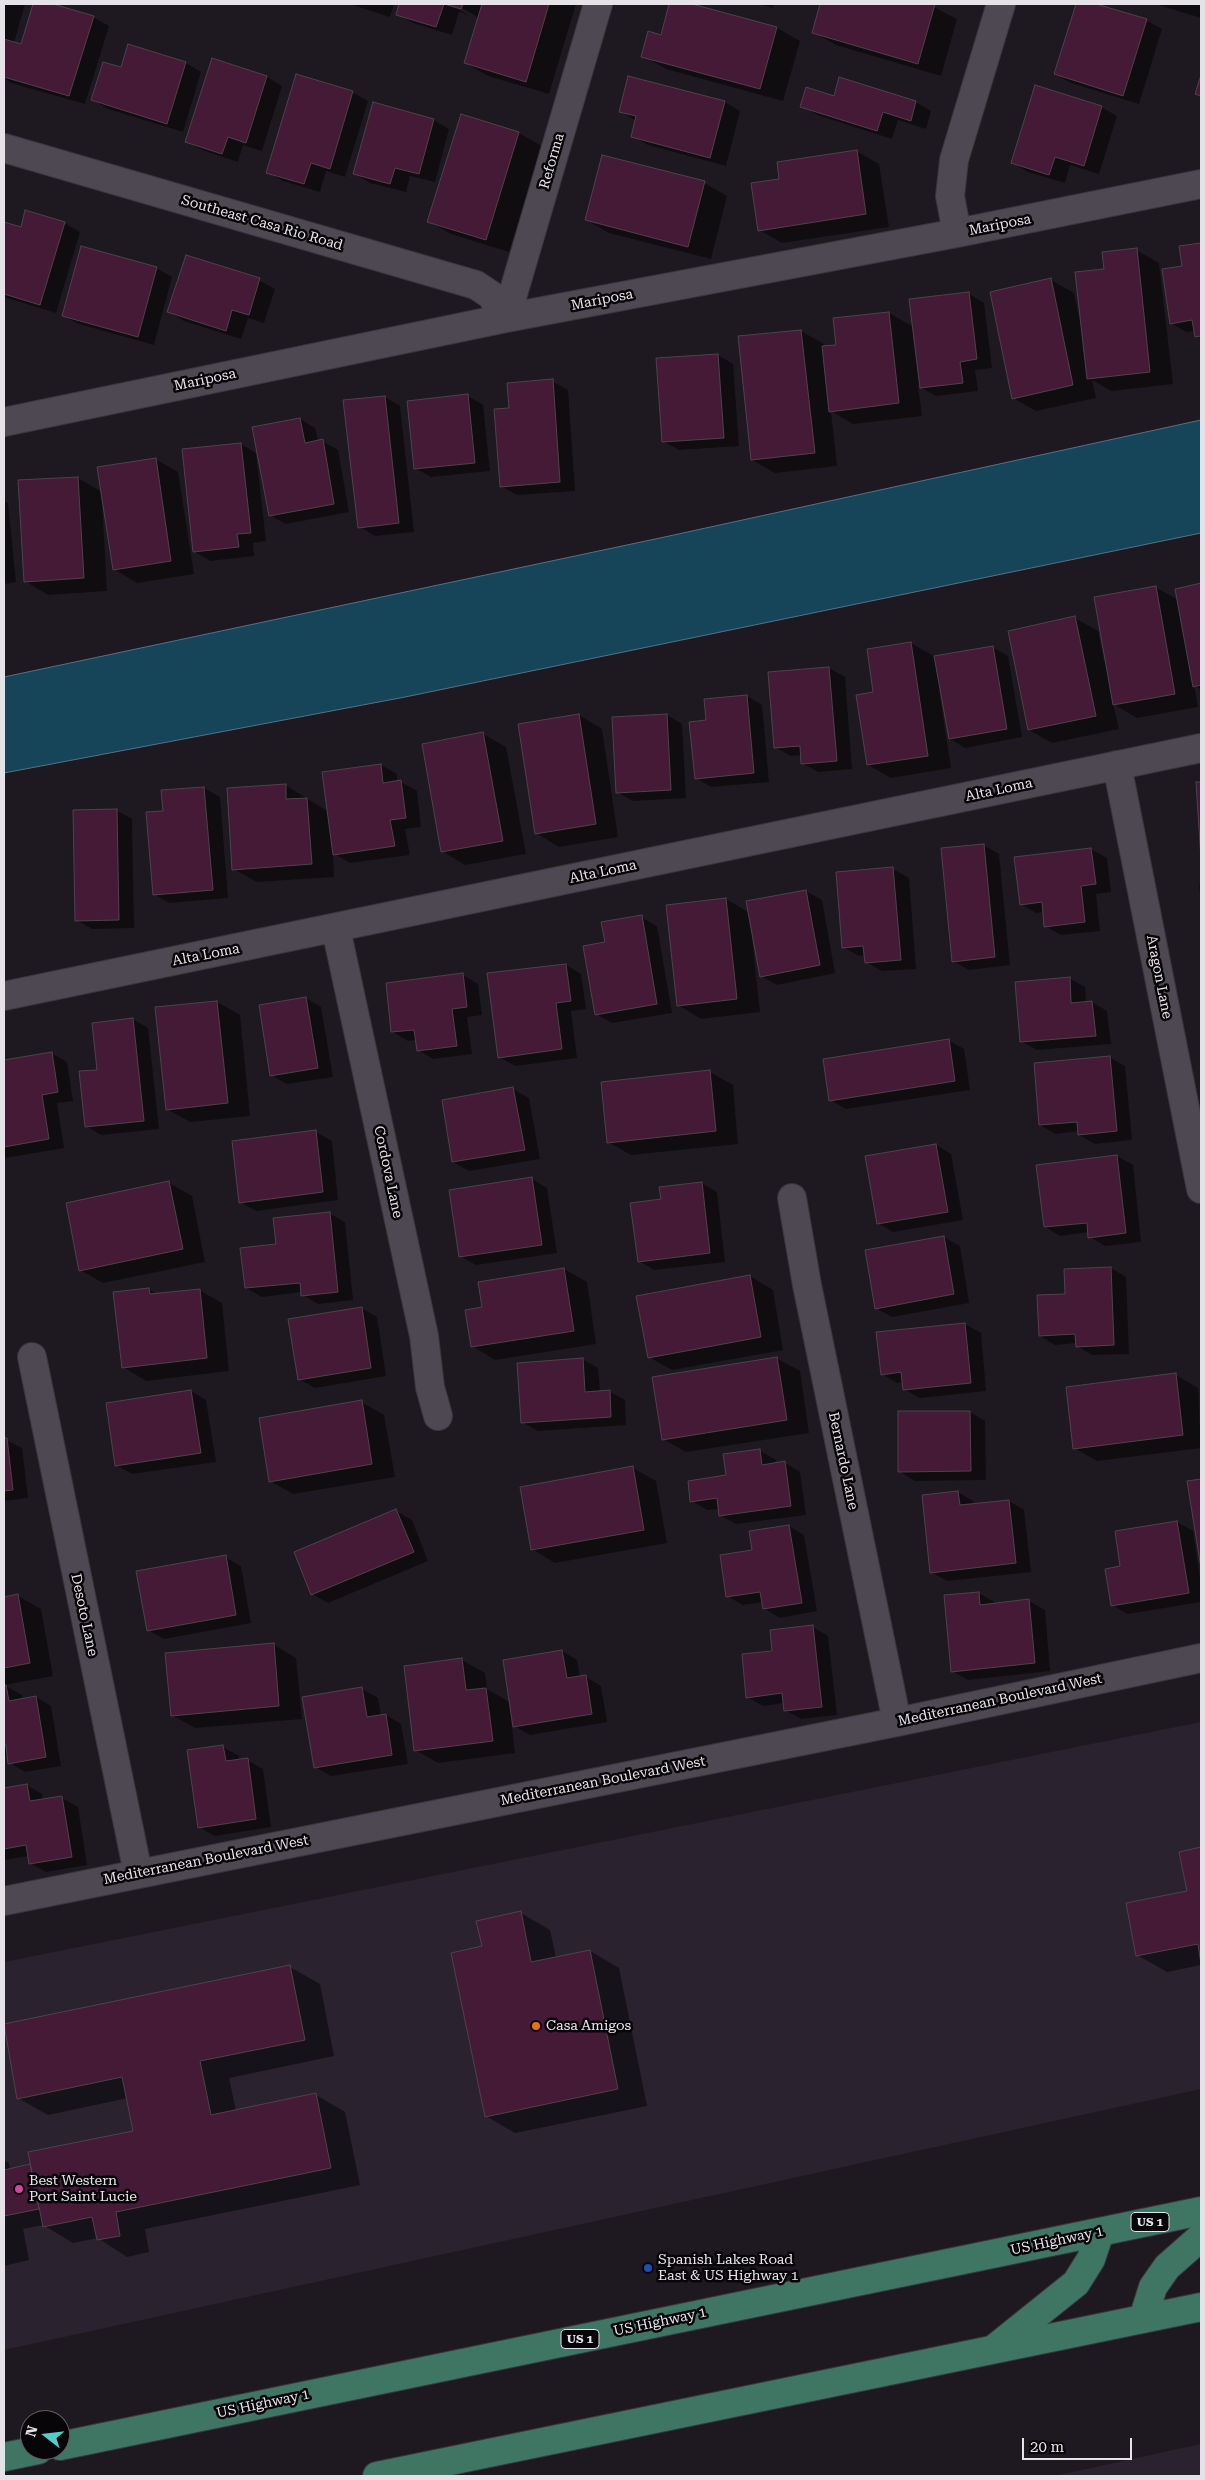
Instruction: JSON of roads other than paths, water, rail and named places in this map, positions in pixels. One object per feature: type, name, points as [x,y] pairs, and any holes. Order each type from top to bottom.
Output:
[{"type":"main road","name":"US Highway 1","points":[[70,2444],[1201,2211]]},
{"type":"main road","points":[[992,2350],[1076,2283],[1090,2259],[1100,2232]]},
{"type":"main road","points":[[1143,2319],[1153,2287],[1167,2267],[1201,2237]]},
{"type":"main road","points":[[377,2476],[1201,2307]]},
{"type":"main road","points":[[4,2457],[20,2454]]},
{"type":"street","name":"Reforma","points":[[506,318],[598,4]]},
{"type":"street","points":[[958,233],[950,196],[954,160],[1001,4]]},
{"type":"street","name":"Southeast Casa Rio Road","points":[[4,148],[476,285],[491,295],[506,318]]},
{"type":"street","name":"Mariposa","points":[[4,422],[506,318],[958,233],[1201,184]]},
{"type":"street","name":"Alta Loma","points":[[4,996],[336,929],[1201,748]]},
{"type":"street","name":"Aragon Lane","points":[[1117,765],[1201,1189]]},
{"type":"street","name":"Cordova Lane","points":[[336,929],[424,1336],[430,1387],[438,1416]]},
{"type":"street","name":"Bernardo Lane","points":[[792,1198],[811,1305],[897,1722]]},
{"type":"street","name":"Desoto Lane","points":[[32,1357],[138,1873]]},
{"type":"street","name":"Mediterranean Boulevard West","points":[[4,1901],[897,1722],[1201,1658]]},
{"type":"water","points":[[1201,420],[1201,533],[405,697],[4,773],[4,677],[660,538]]},
{"type":"place","name":"Casa Amigos","points":[[536,2026]]},
{"type":"place","name":"Best Western Port Saint Lucie","points":[[19,2189]]},
{"type":"place","name":"Spanish Lakes Road East & US Highway 1","points":[[648,2268]]}]
